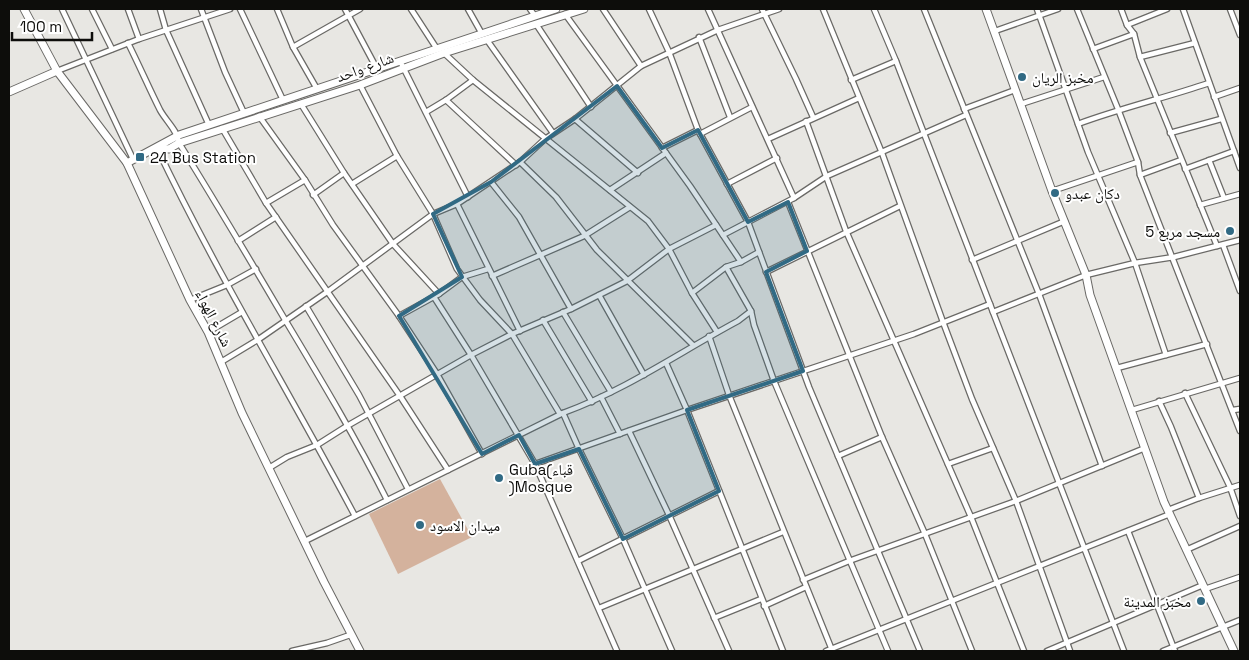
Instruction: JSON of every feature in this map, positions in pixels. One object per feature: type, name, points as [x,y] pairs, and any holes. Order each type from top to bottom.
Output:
[{"type":"street","name":"شارع الهواء","points":[[24,9],[57,71],[130,161],[190,300],[208,332],[242,413],[350,635],[360,651]]},
{"type":"street","points":[[62,9],[130,161]]},
{"type":"street","points":[[92,9],[112,49]]},
{"type":"street","points":[[128,9],[139,39]]},
{"type":"street","points":[[160,9],[166,30],[208,125]]},
{"type":"street","points":[[201,9],[225,72],[244,113]]},
{"type":"street","points":[[9,92],[112,49],[230,9]]},
{"type":"street","points":[[240,9],[283,100]]},
{"type":"street","points":[[277,9],[293,47],[317,89]]},
{"type":"street","points":[[345,9],[377,69]]},
{"type":"street","points":[[293,47],[360,9]]},
{"type":"street","points":[[411,9],[437,49]]},
{"type":"street","points":[[468,9],[485,37],[553,133]]},
{"type":"street","points":[[530,9],[535,20],[591,107]]},
{"type":"street","name":"شارع واحد","points":[[535,20],[556,9]]},
{"type":"street","name":"شارع واحد","points":[[130,161],[157,148],[169,149],[179,139],[208,125],[377,69],[444,53],[535,20],[584,9]]},
{"type":"street","points":[[603,9],[640,66]]},
{"type":"street","points":[[649,9],[669,52],[699,132],[748,222],[803,371],[920,651]]},
{"type":"street","points":[[708,9],[794,198]]},
{"type":"street","points":[[762,9],[796,78],[813,118]]},
{"type":"street","points":[[221,362],[259,340],[433,214],[457,204],[518,163],[545,139],[591,107],[640,66],[699,37],[779,9]]},
{"type":"street","points":[[823,9],[882,153],[943,322],[1016,502],[1070,651]]},
{"type":"street","points":[[874,9],[924,132],[1124,651]]},
{"type":"street","points":[[924,9],[1039,294],[1102,466]]},
{"type":"street","points":[[986,9],[1052,191],[1086,275],[1090,295],[1169,512],[1234,651]]},
{"type":"street","points":[[1037,9],[1064,88],[1098,176],[1135,263],[1166,355]]},
{"type":"street","points":[[995,31],[1058,9]]},
{"type":"street","points":[[1077,9],[1118,109],[1138,162],[1140,175],[1174,257],[1240,432]]},
{"type":"street","points":[[1120,9],[1127,25],[1134,34],[1140,57],[1217,246]]},
{"type":"street","points":[[1127,25],[1167,9]]},
{"type":"street","points":[[1183,9],[1240,168]]},
{"type":"street","points":[[1230,9],[1240,35]]},
{"type":"street","points":[[564,14],[666,153],[741,262]]},
{"type":"street","points":[[1093,49],[1134,34]]},
{"type":"street","name":"شارع واحد","points":[[179,139],[301,104],[360,84],[437,49],[485,37]]},
{"type":"street","points":[[699,37],[730,117]]},
{"type":"street","points":[[128,43],[160,110],[179,139],[358,443],[387,500]]},
{"type":"street","points":[[1140,57],[1195,43]]},
{"type":"street","points":[[444,53],[473,80],[648,222],[669,249],[692,292],[717,332]]},
{"type":"street","points":[[851,80],[896,61]]},
{"type":"street","points":[[401,64],[468,197]]},
{"type":"street","points":[[1021,104],[1104,76]]},
{"type":"street","points":[[426,112],[473,80]]},
{"type":"street","points":[[1078,124],[1118,109],[1158,100],[1209,83]]},
{"type":"street","points":[[360,84],[397,156],[433,214],[457,269],[480,300],[512,334],[562,414],[622,539],[672,651]]},
{"type":"street","points":[[1214,97],[1240,88]]},
{"type":"street","points":[[964,109],[1015,90]]},
{"type":"street","points":[[768,139],[859,98]]},
{"type":"street","points":[[446,100],[552,193],[584,236],[693,345]]},
{"type":"street","points":[[301,104],[344,173],[393,244],[437,295],[519,435],[535,464],[618,651]]},
{"type":"street","points":[[662,148],[752,107]]},
{"type":"street","points":[[723,235],[788,202],[828,176],[966,115]]},
{"type":"street","points":[[259,116],[305,180],[313,195],[362,266],[400,316],[437,374],[482,454]]},
{"type":"street","points":[[575,119],[638,173]]},
{"type":"street","points":[[1170,133],[1221,119]]},
{"type":"street","points":[[806,121],[828,176],[846,232],[971,517],[1024,651]]},
{"type":"street","points":[[222,128],[266,203],[400,396],[448,470]]},
{"type":"street","points":[[157,148],[187,211],[226,285],[259,340],[355,516]]},
{"type":"street","points":[[1185,169],[1234,151]]},
{"type":"street","points":[[610,190],[666,153]]},
{"type":"street","points":[[352,184],[397,156]]},
{"type":"street","points":[[727,184],[777,158]]},
{"type":"street","points":[[1140,175],[1181,160]]},
{"type":"street","points":[[1209,160],[1224,198]]},
{"type":"street","points":[[1052,191],[1138,162]]},
{"type":"street","points":[[313,195],[344,173]]},
{"type":"street","points":[[266,203],[305,180]]},
{"type":"street","points":[[491,182],[519,217],[571,309]]},
{"type":"street","points":[[1200,205],[1240,194]]},
{"type":"street","points":[[788,202],[882,437],[925,534],[972,651]]},
{"type":"street","points":[[457,204],[520,331]]},
{"type":"street","points":[[766,272],[900,206]]},
{"type":"street","points":[[492,276],[584,236],[630,207]]},
{"type":"street","points":[[238,241],[276,217]]},
{"type":"street","points":[[972,260],[1065,221]]},
{"type":"street","points":[[270,468],[286,457],[317,445],[471,355],[627,281],[669,249],[716,225]]},
{"type":"street","points":[[993,312],[1086,275],[1135,263],[1174,257],[1240,240]]},
{"type":"street","points":[[1223,245],[1240,291]]},
{"type":"street","points":[[692,292],[726,267],[741,262],[759,252]]},
{"type":"street","points":[[726,267],[751,311],[754,325],[774,381],[888,651]]},
{"type":"street","points":[[190,300],[226,285],[256,269]]},
{"type":"street","points":[[400,316],[437,295],[462,276],[488,269]]},
{"type":"street","points":[[599,295],[644,375]]},
{"type":"street","points":[[535,464],[687,410],[895,341],[990,304]]},
{"type":"street","points":[[306,306],[323,332],[369,414],[408,490]]},
{"type":"street","points":[[305,541],[562,414],[592,402],[666,363],[693,345],[738,321],[751,311]]},
{"type":"street","points":[[208,332],[242,312]]},
{"type":"street","points":[[563,312],[611,392]]},
{"type":"street","points":[[543,320],[592,402]]},
{"type":"street","points":[[709,336],[730,396],[830,651],[1128,531],[1199,498],[1240,485]]},
{"type":"street","points":[[1117,368],[1207,344]]},
{"type":"street","points":[[666,363],[687,410],[783,651]]},
{"type":"street","points":[[1132,410],[1240,378]]},
{"type":"street","points":[[1185,393],[1230,487],[1240,516]]},
{"type":"street","points":[[601,397],[620,434]]},
{"type":"street","points":[[1159,401],[1199,498]]},
{"type":"street","points":[[1233,410],[1240,409]]},
{"type":"street","points":[[629,430],[729,651]]},
{"type":"street","points":[[838,456],[882,437]]},
{"type":"street","points":[[948,464],[993,448]]},
{"type":"street","points":[[803,580],[850,561],[1016,502],[1145,448]]},
{"type":"street","points":[[578,561],[719,491]]},
{"type":"street","points":[[1186,550],[1240,526]]},
{"type":"street","points":[[1128,531],[1175,649]]},
{"type":"street","points":[[599,608],[783,532]]},
{"type":"street","points":[[1047,651],[1157,605],[1204,587],[1240,577]]},
{"type":"street","points":[[764,606],[806,587]]},
{"type":"street","points":[[714,618],[762,599]]},
{"type":"street","points":[[1163,651],[1175,649],[1240,620]]},
{"type":"street","points":[[292,651],[327,643],[350,635]]},
{"type":"highlighted area","points":[[617,86],[662,148],[698,130],[748,222],[788,202],[807,251],[766,272],[803,371],[687,410],[719,491],[623,539],[579,449],[535,464],[519,435],[482,454],[399,316],[462,277],[433,214],[491,182]]},
{"type":"shaded area","name":"ميدان الاسود","points":[[440,479],[472,537],[398,574],[369,514]]},
{"type":"place","name":"مخبز الريان","points":[[1022,77]]},
{"type":"place","name":"24 Bus Station","points":[[140,157]]},
{"type":"place","name":"دكان عبدو","points":[[1055,193]]},
{"type":"place","name":"مسجد مربع 5","points":[[1230,231]]},
{"type":"place","name":"Guba(قباء )Mosque","points":[[499,478]]},
{"type":"place","name":"ميدان الاسود","points":[[420,525]]},
{"type":"place","name":"مخبز المدينة","points":[[1201,601]]}]
